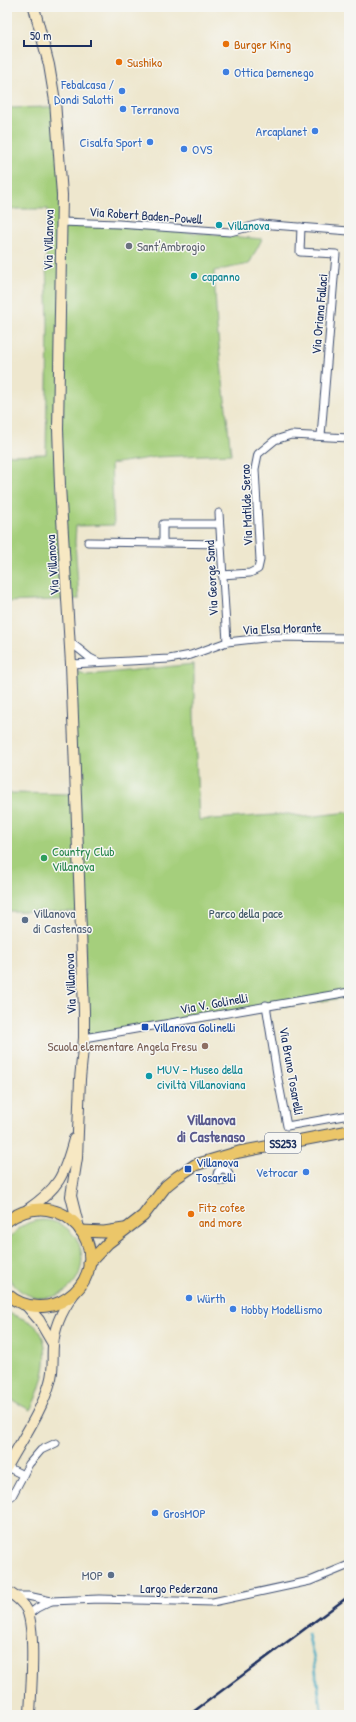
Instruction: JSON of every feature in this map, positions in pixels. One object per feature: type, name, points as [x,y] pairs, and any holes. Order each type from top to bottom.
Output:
[{"type":"main road","name":"Via Villanova","points":[[34,7],[49,65],[55,101],[62,195],[58,429],[71,664],[84,1038],[80,1080],[78,1158],[71,1196],[80,1229]]},
{"type":"main road","name":"Via Villanova","points":[[17,1213],[42,1200],[59,1182],[64,1172],[78,1124]]},
{"type":"main road","name":"SS253","points":[[89,1263],[108,1243],[143,1216],[166,1186],[195,1165],[218,1157],[349,1130]]},
{"type":"main road","name":"SS253","points":[[17,1213],[39,1208],[51,1209],[66,1216],[80,1229],[88,1246],[89,1263],[85,1277],[78,1289],[70,1297],[60,1303],[37,1307],[17,1302]]},
{"type":"main road","points":[[7,1221],[17,1213]]},
{"type":"main road","points":[[80,1229],[104,1232],[129,1228]]},
{"type":"main road","points":[[7,1467],[41,1405],[48,1389],[52,1373],[53,1344],[60,1315],[78,1289]]},
{"type":"main road","points":[[7,1294],[39,1320],[53,1344]]},
{"type":"main road","points":[[11,1594],[23,1604],[28,1615],[32,1642],[30,1715]]},
{"type":"street","name":"Via Robert Baden-Powell","points":[[61,222],[118,224],[230,232],[260,224],[349,231]]},
{"type":"street","name":"Via Oriana Fallaci","points":[[300,227],[300,252],[336,254],[321,436]]},
{"type":"street","name":"Via Matilde Serao","points":[[222,575],[250,573],[258,569],[260,560],[255,469],[258,454],[275,440],[291,434],[349,438]]},
{"type":"street","name":"Via George Sand","points":[[219,513],[226,642]]},
{"type":"street","points":[[163,543],[163,524],[219,524]]},
{"type":"street","points":[[88,542],[221,544]]},
{"type":"street","name":"Via Elsa Morante","points":[[71,664],[169,659],[191,655],[226,642],[273,637],[349,638]]},
{"type":"street","points":[[69,641],[90,658],[98,662]]},
{"type":"street","name":"Via V. Golinelli","points":[[84,1038],[266,1005],[349,992]]},
{"type":"street","name":"Via Bruno Tosarelli","points":[[266,1005],[277,1074],[288,1126],[349,1115]]},
{"type":"street","points":[[218,1157],[222,1170]]},
{"type":"street","points":[[12,1496],[22,1475],[40,1450],[56,1443]]},
{"type":"street","points":[[7,1467],[22,1475]]},
{"type":"street","name":"Largo Pederzana","points":[[11,1594],[51,1601],[99,1599],[213,1602],[310,1581],[349,1565]]},
{"type":"street","name":"Largo Pederzana","points":[[28,1615],[51,1601]]},
{"type":"green space","points":[[55,107],[64,221],[262,239],[249,264],[214,271],[217,327],[231,454],[156,457],[111,464],[114,525],[76,526],[75,542],[79,599],[7,602],[7,455],[46,454],[48,325],[46,263],[48,209],[7,209],[7,108]]},
{"type":"green space","name":"Parco della pace","points":[[194,664],[194,715],[199,820],[288,814],[306,817],[349,812],[349,997],[85,1036],[85,912],[7,911],[7,793],[76,794],[73,670],[87,675]]},
{"type":"green space","points":[[43,1220],[58,1223],[71,1231],[79,1244],[82,1259],[79,1274],[71,1287],[58,1295],[43,1298],[28,1295],[15,1287],[7,1274],[4,1259],[7,1244],[15,1231],[28,1223]]},
{"type":"green space","points":[[7,1312],[30,1322],[39,1330],[44,1340],[45,1364],[43,1377],[35,1401],[30,1410],[12,1400],[7,1409]]},
{"type":"waterway","points":[[308,1634],[314,1659],[322,1715]]},
{"type":"railway","points":[[189,1715],[349,1596]]},
{"type":"place","name":"Burger King","points":[[226,44]]},
{"type":"place","name":"Sushiko","points":[[119,62]]},
{"type":"place","name":"Ottica Demenego","points":[[226,72]]},
{"type":"place","name":"Febalcasa / Dondi Salotti","points":[[122,91]]},
{"type":"place","name":"Terranova","points":[[123,109]]},
{"type":"place","name":"Arcaplanet","points":[[315,131]]},
{"type":"place","name":"Cisalfa Sport","points":[[150,142]]},
{"type":"place","name":"OVS","points":[[184,149]]},
{"type":"place","name":"Villanova","points":[[219,225]]},
{"type":"place","name":"Sant'Ambrogio","points":[[129,246]]},
{"type":"place","name":"capanno","points":[[194,276]]},
{"type":"place","name":"Country Club Villanova","points":[[44,858]]},
{"type":"place","name":"Villanova di Castenaso","points":[[25,920]]},
{"type":"place","name":"Villanova Golinelli","points":[[145,1027]]},
{"type":"place","name":"Scuola elementare Angela Fresu","points":[[205,1046]]},
{"type":"place","name":"MUV - Museo della civiltà Villanoviana","points":[[149,1076]]},
{"type":"place","name":"Villanova Tosarelli","points":[[188,1169]]},
{"type":"place","name":"Vetrocar","points":[[306,1172]]},
{"type":"place","name":"Fitz cofee and more","points":[[191,1214]]},
{"type":"place","name":"Würth","points":[[189,1298]]},
{"type":"place","name":"Hobby Modellismo","points":[[233,1309]]},
{"type":"place","name":"GrosMOP","points":[[155,1513]]},
{"type":"place","name":"MOP","points":[[111,1575]]},
{"type":"district","name":"Villanova di Castenaso","points":[[211,1128]]}]
